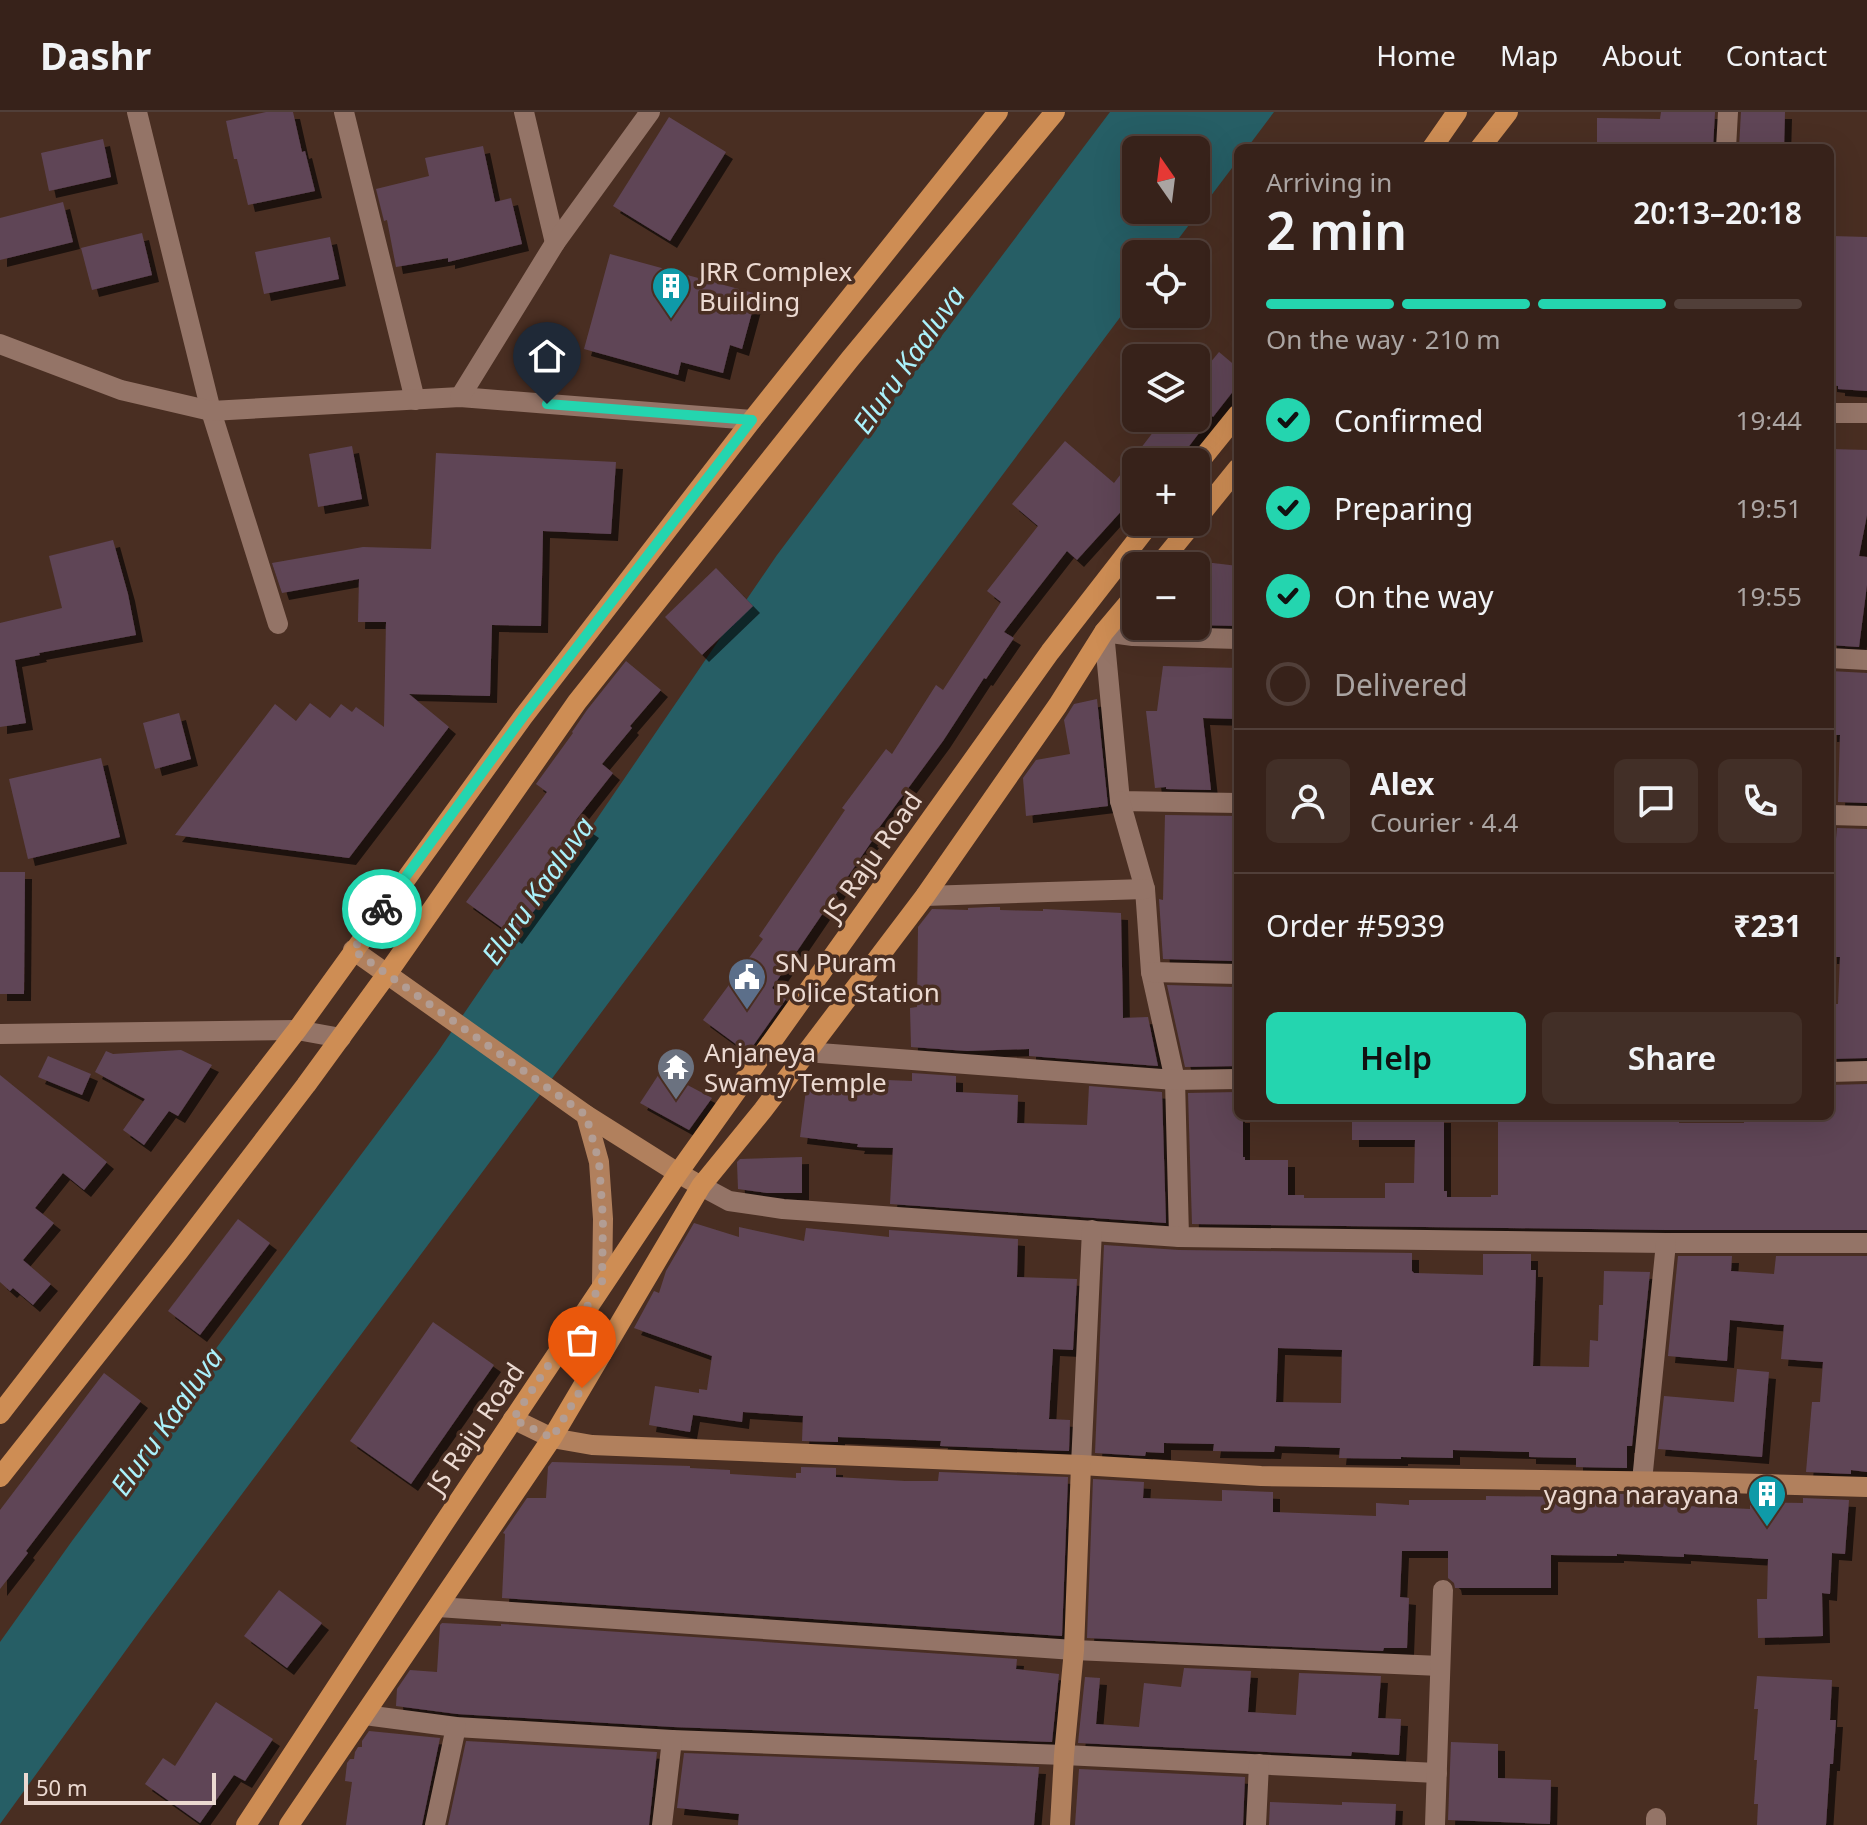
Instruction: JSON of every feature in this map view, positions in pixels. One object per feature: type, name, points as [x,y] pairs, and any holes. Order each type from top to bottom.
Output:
[{"type":"main road","points":[[0,1414],[297,1030],[523,717],[752,420],[998,112]]},
{"type":"main road","points":[[0,1477],[179,1251],[341,1038],[577,702],[850,359],[1055,112]]},
{"type":"main road","points":[[1435,144],[1457,112]]},
{"type":"main road","points":[[1483,144],[1508,112]]},
{"type":"main road","points":[[1210,449],[1234,419]]},
{"type":"main road","points":[[1210,503],[1234,473]]},
{"type":"main road","name":"JS Raju Road","points":[[246,1825],[678,1173],[1050,652],[1140,536]]},
{"type":"main road","points":[[1170,552],[1183,536]]},
{"type":"main road","points":[[289,1825],[552,1438],[701,1186],[763,1110],[925,896],[1058,705],[1104,632],[1122,611]]},
{"type":"street","points":[[137,112],[211,411],[278,624]]},
{"type":"street","points":[[344,112],[415,400]]},
{"type":"street","points":[[524,112],[555,243]]},
{"type":"street","points":[[460,397],[555,243],[650,112]]},
{"type":"street","points":[[1726,144],[1728,112]]},
{"type":"street","points":[[0,344],[121,390],[211,411],[460,397],[752,420]]},
{"type":"street","points":[[1834,413],[1867,413]]},
{"type":"street","points":[[1179,1237],[1175,1080],[1151,972],[1145,889],[1120,801],[1104,632],[1133,636],[1234,639]]},
{"type":"street","points":[[1834,658],[1867,660]]},
{"type":"street","points":[[1120,801],[1234,803]]},
{"type":"street","points":[[1834,815],[1867,816]]},
{"type":"street","points":[[925,896],[1145,889]]},
{"type":"street","points":[[353,950],[586,1115],[729,1201],[783,1209],[1179,1237],[1867,1243]]},
{"type":"street","points":[[1151,972],[1234,974]]},
{"type":"street","points":[[0,1034],[297,1030],[341,1038]]},
{"type":"street","points":[[806,1052],[1175,1080],[1234,1079]]},
{"type":"street","points":[[1834,1072],[1867,1071]]},
{"type":"street","points":[[586,1115],[599,1162],[603,1219],[602,1284]]},
{"type":"street","points":[[1060,1825],[1074,1650],[1092,1230]]},
{"type":"street","points":[[1642,1481],[1666,1243]]},
{"type":"street","points":[[513,1419],[552,1438],[592,1445],[1081,1465],[1261,1476],[1867,1487]]},
{"type":"street","points":[[1435,1825],[1443,1590]]},
{"type":"street","points":[[438,1607],[1074,1650],[1440,1666]]},
{"type":"street","points":[[365,1715],[456,1727],[672,1740],[1437,1773]]},
{"type":"street","points":[[435,1825],[456,1727]]},
{"type":"street","points":[[662,1825],[672,1740]]},
{"type":"street","points":[[1256,1825],[1259,1764]]},
{"type":"water","name":"Eluru Kaaluva","points":[[1110,112],[1274,112],[1250,144],[1234,144],[1234,165],[1210,197],[1210,136],[1122,136],[1122,224],[1190,224],[1178,240],[1122,240],[1122,315],[145,1624],[0,1824],[0,1642],[437,1053],[777,555]]},
{"type":"building","points":[[266,112],[293,112],[315,191],[248,205],[226,121]]},
{"type":"building","points":[[1661,112],[1715,112],[1713,144],[1597,144],[1597,118],[1660,119]]},
{"type":"building","points":[[1741,112],[1785,112],[1784,144],[1739,144]]},
{"type":"building","points":[[669,117],[726,152],[670,241],[613,206]]},
{"type":"building","points":[[103,139],[111,177],[49,191],[41,153]]},
{"type":"building","points":[[483,146],[495,202],[511,198],[522,244],[448,262],[448,258],[396,267],[387,220],[384,221],[376,189],[429,176],[425,158]]},
{"type":"building","points":[[63,202],[73,242],[0,260],[0,218]]},
{"type":"building","points":[[142,233],[152,275],[92,290],[81,248]]},
{"type":"building","points":[[1834,236],[1867,237],[1867,391],[1838,389],[1834,386]]},
{"type":"building","points":[[330,237],[339,279],[264,294],[255,252]]},
{"type":"building","name":"JRR Complex Building","points":[[610,254],[757,294],[742,349],[730,345],[723,373],[681,362],[678,375],[584,349]]},
{"type":"building","points":[[1219,352],[1234,365],[1234,390],[1210,419],[1210,363]]},
{"type":"building","points":[[1153,432],[1200,432],[1188,448],[1141,448]]},
{"type":"building","points":[[1065,441],[1114,483],[1122,473],[1122,510],[1077,560],[1067,551],[1004,632],[1014,638],[870,840],[772,988],[786,999],[748,1053],[703,1020],[763,939],[759,936],[845,810],[842,808],[886,749],[892,754],[936,685],[943,690],[1001,602],[987,591],[1038,526],[1012,504]]},
{"type":"building","points":[[352,446],[362,499],[318,507],[309,454]]},
{"type":"building","points":[[1834,449],[1867,450],[1867,515],[1859,556],[1867,557],[1867,585],[1859,647],[1834,645]]},
{"type":"building","points":[[436,453],[616,462],[611,534],[543,531],[541,626],[492,625],[490,696],[409,694],[449,727],[349,858],[175,835],[275,704],[296,721],[310,703],[330,718],[341,704],[352,712],[356,707],[384,727],[386,622],[358,622],[359,579],[282,593],[272,563],[363,547],[431,549]]},
{"type":"building","points":[[113,540],[136,635],[15,660],[26,723],[0,727],[0,623],[62,608],[49,556]]},
{"type":"building","points":[[1210,563],[1234,566],[1234,626],[1210,625]]},
{"type":"building","points":[[716,568],[753,606],[702,655],[665,617]]},
{"type":"building","points":[[626,661],[661,690],[602,764],[613,773],[576,820],[592,831],[515,937],[466,902],[547,792],[536,784],[587,710]]},
{"type":"building","points":[[1163,666],[1234,668],[1234,719],[1203,718],[1211,790],[1155,788],[1146,711],[1157,711]]},
{"type":"building","points":[[1834,671],[1867,673],[1867,803],[1838,802],[1840,735],[1834,735]]},
{"type":"building","points":[[1097,699],[1108,806],[1026,816],[1023,778],[1036,760],[1070,754],[1064,720],[1074,704]]},
{"type":"building","points":[[179,713],[191,759],[155,769],[143,723]]},
{"type":"building","points":[[101,758],[120,837],[28,859],[9,779]]},
{"type":"building","points":[[1165,815],[1234,816],[1233,961],[1163,959],[1159,899],[1163,900]]},
{"type":"building","points":[[1837,828],[1867,829],[1867,1058],[1834,1059],[1834,1004],[1838,1004],[1840,957],[1834,957]]},
{"type":"building","points":[[0,872],[25,872],[24,994],[0,994]]},
{"type":"building","points":[[1000,907],[1000,910],[1121,913],[1123,1018],[1148,1017],[1158,1066],[1029,1056],[1029,1049],[967,1051],[911,1047],[910,1008],[917,1007],[918,927],[932,909]]},
{"type":"building","points":[[1167,985],[1233,987],[1234,1066],[1185,1067]]},
{"type":"building","points":[[181,1050],[212,1065],[178,1116],[169,1111],[144,1145],[123,1130],[145,1099],[95,1072],[106,1051],[113,1054]]},
{"type":"building","points":[[48,1056],[91,1074],[82,1095],[38,1077]]},
{"type":"building","name":"Anjaneya Swamy Temple","points":[[661,1071],[712,1098],[689,1130],[640,1103]]},
{"type":"building","points":[[912,1073],[956,1076],[956,1092],[1018,1095],[1017,1123],[1087,1125],[1089,1086],[1162,1092],[1166,1223],[890,1204],[893,1148],[857,1147],[858,1144],[800,1137],[807,1082],[860,1089],[860,1079],[912,1081]]},
{"type":"building","points":[[0,1075],[107,1162],[84,1190],[63,1173],[35,1208],[54,1223],[23,1260],[51,1284],[33,1305],[13,1288],[10,1291],[0,1282]]},
{"type":"building","points":[[1867,1084],[1867,1230],[1192,1224],[1188,1093],[1234,1092],[1234,1120],[1243,1120],[1243,1157],[1245,1160],[1288,1160],[1288,1195],[1304,1195],[1304,1198],[1385,1198],[1385,1183],[1414,1183],[1415,1140],[1352,1140],[1352,1120],[1444,1120],[1444,1191],[1447,1191],[1447,1197],[1491,1197],[1498,1195],[1498,1120],[1744,1123],[1744,1120],[1834,1120],[1834,1085]]},
{"type":"building","points":[[802,1157],[802,1193],[738,1189],[737,1162],[740,1159]]},
{"type":"building","points":[[238,1219],[270,1243],[200,1335],[168,1311]]},
{"type":"building","points":[[694,1223],[739,1237],[739,1227],[804,1241],[806,1228],[889,1237],[889,1230],[1018,1239],[1017,1277],[1077,1279],[1073,1350],[1053,1349],[1049,1419],[1070,1420],[1069,1451],[940,1446],[941,1441],[838,1437],[838,1442],[802,1441],[803,1416],[743,1412],[742,1422],[693,1415],[690,1432],[649,1425],[655,1386],[699,1393],[699,1389],[707,1390],[712,1356],[634,1328],[654,1291],[659,1293],[666,1271]]},
{"type":"building","points":[[1104,1245],[1179,1250],[1412,1253],[1414,1273],[1483,1275],[1483,1254],[1531,1254],[1531,1270],[1536,1270],[1533,1366],[1589,1367],[1590,1340],[1598,1341],[1604,1271],[1650,1272],[1632,1446],[1627,1446],[1627,1468],[1576,1467],[1576,1458],[1529,1457],[1529,1452],[1453,1450],[1453,1458],[1339,1458],[1340,1448],[1275,1446],[1274,1452],[1213,1451],[1214,1444],[1164,1443],[1164,1453],[1146,1452],[1145,1456],[1095,1453]],"holes":[[[1278,1348],[1342,1350],[1341,1403],[1276,1402]]]},
{"type":"building","points":[[1678,1256],[1732,1256],[1731,1271],[1774,1274],[1776,1256],[1867,1256],[1867,1472],[1806,1472],[1812,1402],[1820,1402],[1823,1362],[1781,1359],[1784,1325],[1730,1320],[1727,1361],[1668,1356]]},
{"type":"building","points":[[433,1322],[494,1365],[411,1484],[350,1441]]},
{"type":"building","points":[[1737,1369],[1769,1372],[1762,1457],[1658,1449],[1664,1396],[1734,1402]]},
{"type":"building","points":[[104,1373],[141,1401],[0,1589],[0,1510]]},
{"type":"building","points":[[552,1462],[690,1466],[730,1470],[730,1474],[796,1478],[796,1473],[801,1473],[801,1467],[836,1468],[836,1477],[905,1481],[938,1481],[939,1472],[1068,1477],[1062,1636],[502,1598],[503,1533],[527,1498],[546,1498],[548,1467]]},
{"type":"building","points":[[1093,1479],[1144,1482],[1143,1498],[1222,1501],[1222,1490],[1273,1492],[1273,1512],[1376,1516],[1376,1503],[1409,1505],[1409,1500],[1486,1500],[1486,1496],[1626,1494],[1626,1499],[1750,1509],[1750,1502],[1803,1503],[1803,1498],[1849,1500],[1845,1554],[1832,1553],[1830,1594],[1822,1593],[1823,1636],[1758,1638],[1757,1599],[1767,1599],[1768,1559],[1684,1554],[1684,1557],[1551,1555],[1551,1588],[1455,1588],[1448,1578],[1448,1551],[1402,1551],[1400,1597],[1409,1598],[1407,1648],[1384,1648],[1383,1651],[1087,1638]]},
{"type":"building","points":[[279,1590],[322,1623],[287,1668],[244,1636]]},
{"type":"building","points":[[442,1623],[501,1624],[1017,1659],[1016,1669],[1059,1674],[1052,1742],[673,1727],[457,1714],[396,1706],[397,1689],[410,1670],[437,1672]]},
{"type":"building","points":[[1184,1668],[1251,1671],[1248,1712],[1296,1715],[1299,1673],[1381,1676],[1378,1718],[1401,1719],[1399,1755],[1352,1752],[1351,1756],[1078,1743],[1085,1677],[1100,1678],[1096,1724],[1139,1727],[1144,1683],[1181,1687]]},
{"type":"building","points":[[1757,1676],[1832,1680],[1830,1720],[1836,1720],[1826,1825],[1757,1825],[1758,1804],[1754,1804],[1757,1760],[1754,1760],[1758,1709],[1754,1709]]},
{"type":"building","points":[[216,1702],[273,1739],[245,1781],[234,1775],[200,1823],[145,1784],[163,1758],[175,1766]]},
{"type":"building","points":[[369,1731],[440,1738],[422,1825],[346,1825],[352,1782],[345,1781],[347,1763],[354,1759],[355,1752],[362,1747],[362,1741]]},
{"type":"building","points":[[466,1741],[657,1752],[649,1825],[448,1825]]},
{"type":"building","points":[[1451,1742],[1498,1744],[1498,1778],[1551,1780],[1550,1824],[1448,1820]]},
{"type":"building","points":[[684,1753],[1039,1767],[1034,1825],[738,1825],[739,1814],[677,1808]]},
{"type":"building","points":[[1079,1769],[1245,1777],[1243,1825],[1075,1825]]},
{"type":"building","points":[[1270,1802],[1396,1804],[1395,1825],[1269,1825]]},
{"type":"way so far","points":[[382,909],[353,950],[586,1115],[599,1162],[603,1219],[602,1284],[513,1419],[552,1438],[582,1388]]},
{"type":"place","name":"JRR Complex Building","points":[[671,320]]},
{"type":"place","name":"SN Puram Police Station","points":[[747,1011]]},
{"type":"place","name":"Anjaneya Swamy Temple","points":[[676,1101]]},
{"type":"place","name":"yagna narayana","points":[[1767,1528]]},
{"type":"route","points":[[382,909],[523,717],[752,420],[547,404]]}]
